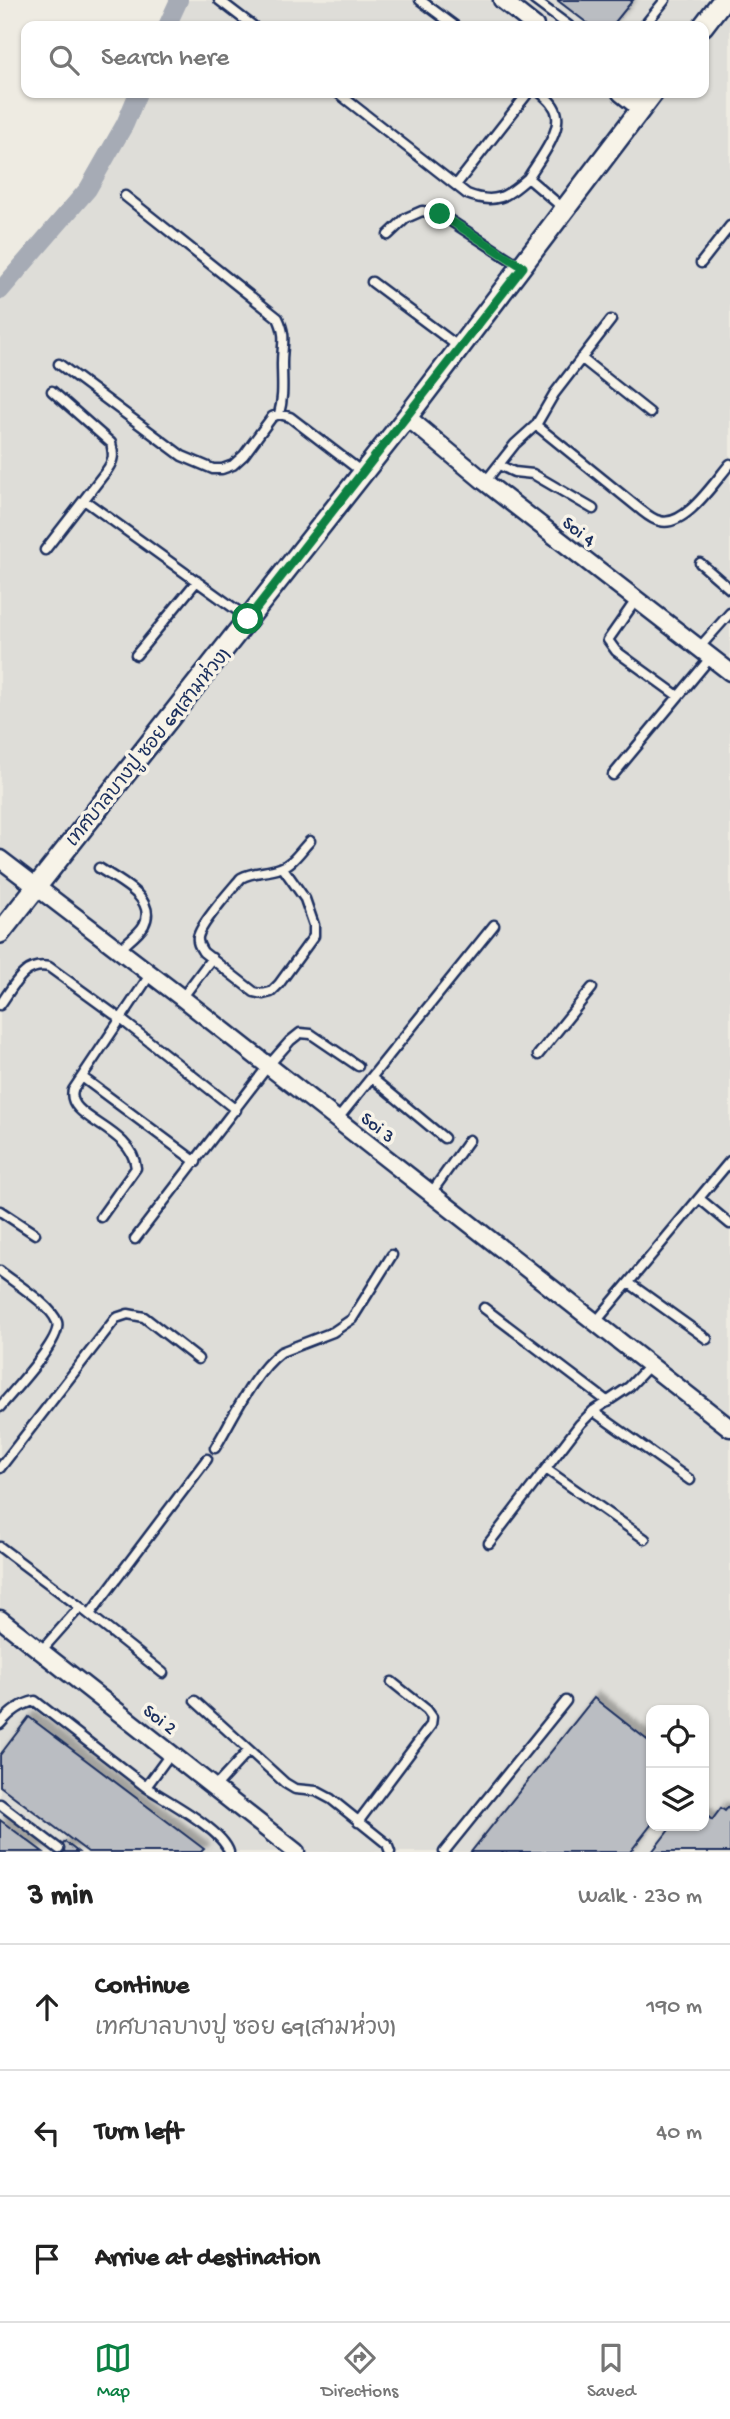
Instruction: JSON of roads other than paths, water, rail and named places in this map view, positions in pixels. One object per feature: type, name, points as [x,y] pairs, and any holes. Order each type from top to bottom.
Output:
[{"type":"street","points":[[502,0],[529,21]]},
{"type":"street","points":[[707,21],[723,0]]},
{"type":"street","name":"เทศบาลบางปู ซอย 69(สามห่วง)","points":[[0,933],[407,417],[647,101]]},
{"type":"street","name":"Soi 4","points":[[407,417],[485,482],[730,673]]},
{"type":"street","name":"Soi 3","points":[[0,859],[182,998],[594,1324],[730,1428]]},
{"type":"street","name":"Soi 2","points":[[0,1619],[293,1851]]},
{"type":"lane","points":[[219,0],[246,21]]},
{"type":"lane","points":[[420,0],[448,21]]},
{"type":"lane","points":[[534,0],[562,21]]},
{"type":"lane","points":[[648,21],[665,0]]},
{"type":"lane","points":[[344,98],[467,194],[481,199],[509,195],[528,178],[555,132],[557,117],[552,104],[546,98]]},
{"type":"lane","points":[[456,185],[524,98]]},
{"type":"lane","points":[[528,178],[565,210]]},
{"type":"lane","points":[[125,196],[278,318],[284,331],[285,342],[282,360],[283,397],[279,414]]},
{"type":"lane","points":[[388,235],[406,218],[422,211],[440,214],[523,267]]},
{"type":"lane","points":[[701,263],[730,226]]},
{"type":"lane","points":[[372,282],[460,348]]},
{"type":"lane","points":[[485,482],[515,444],[536,425],[554,394],[611,320]]},
{"type":"lane","points":[[581,358],[650,413]]},
{"type":"lane","points":[[59,364],[182,456],[213,469],[222,470],[233,465],[244,455],[272,417],[279,414],[290,417],[363,473]]},
{"type":"lane","points":[[46,551],[113,461],[114,453],[111,443],[52,391]]},
{"type":"lane","points":[[536,425],[657,521],[668,522],[685,516],[730,464]]},
{"type":"lane","points":[[499,465],[514,472],[533,474],[593,509]]},
{"type":"lane","points":[[84,500],[248,619]]},
{"type":"lane","points":[[700,563],[730,589]]},
{"type":"lane","points":[[136,655],[197,581]]},
{"type":"lane","points":[[636,600],[608,640],[616,652],[678,696]]},
{"type":"lane","points":[[613,775],[678,696],[728,618]]},
{"type":"lane","points":[[282,868],[305,899],[314,925],[314,936],[279,984],[271,992],[263,994],[254,992],[212,958],[199,945],[198,936],[241,878],[248,874],[282,868],[310,841]]},
{"type":"lane","points":[[99,868],[140,897],[146,905],[144,925],[119,950]]},
{"type":"lane","points":[[337,1121],[494,925]]},
{"type":"lane","points":[[182,998],[212,958]]},
{"type":"lane","points":[[0,1005],[29,967],[49,967],[122,1020],[236,1110]]},
{"type":"lane","points":[[101,1216],[136,1168],[135,1158],[126,1143],[72,1103],[73,1090],[150,975]]},
{"type":"lane","points":[[538,1055],[592,988]]},
{"type":"lane","points":[[135,1239],[268,1066],[300,1033],[311,1034],[358,1066]]},
{"type":"lane","points":[[82,1077],[195,1161]]},
{"type":"lane","points":[[372,1078],[444,1138]]},
{"type":"lane","points":[[431,1193],[469,1140]]},
{"type":"lane","points":[[594,1324],[730,1161]]},
{"type":"lane","points":[[700,1199],[730,1224]]},
{"type":"lane","points":[[0,1211],[35,1234]]},
{"type":"lane","points":[[215,1448],[273,1358],[281,1352],[343,1327],[352,1319],[392,1255]]},
{"type":"lane","points":[[0,1271],[48,1309],[56,1320],[58,1330],[51,1344],[0,1407]]},
{"type":"lane","points":[[629,1283],[707,1339]]},
{"type":"lane","points":[[484,1308],[608,1402]]},
{"type":"lane","points":[[0,1468],[116,1318],[128,1314],[144,1317],[198,1359]]},
{"type":"lane","points":[[489,1544],[580,1424],[593,1411],[629,1387],[649,1366]]},
{"type":"lane","points":[[593,1411],[690,1480]]},
{"type":"lane","points":[[89,1614],[207,1459]]},
{"type":"lane","points":[[545,1469],[645,1539]]},
{"type":"lane","points":[[0,1547],[163,1673]]},
{"type":"lane","points":[[41,1651],[80,1607]]},
{"type":"lane","points":[[358,1822],[431,1725],[432,1717],[427,1710],[392,1682]]},
{"type":"lane","points":[[0,1724],[23,1704],[36,1701],[146,1787],[215,1833],[229,1852]]},
{"type":"lane","points":[[195,1701],[285,1783],[295,1789],[316,1791],[331,1799],[387,1844],[390,1852]]},
{"type":"lane","points":[[444,1852],[566,1701]]},
{"type":"lane","points":[[215,1787],[249,1750]]},
{"type":"lane","points":[[146,1787],[171,1753]]},
{"type":"lane","points":[[0,1804],[59,1849]]},
{"type":"waterway","points":[[169,21],[179,0]]},
{"type":"waterway","points":[[0,291],[88,189],[125,124],[136,98]]}]
